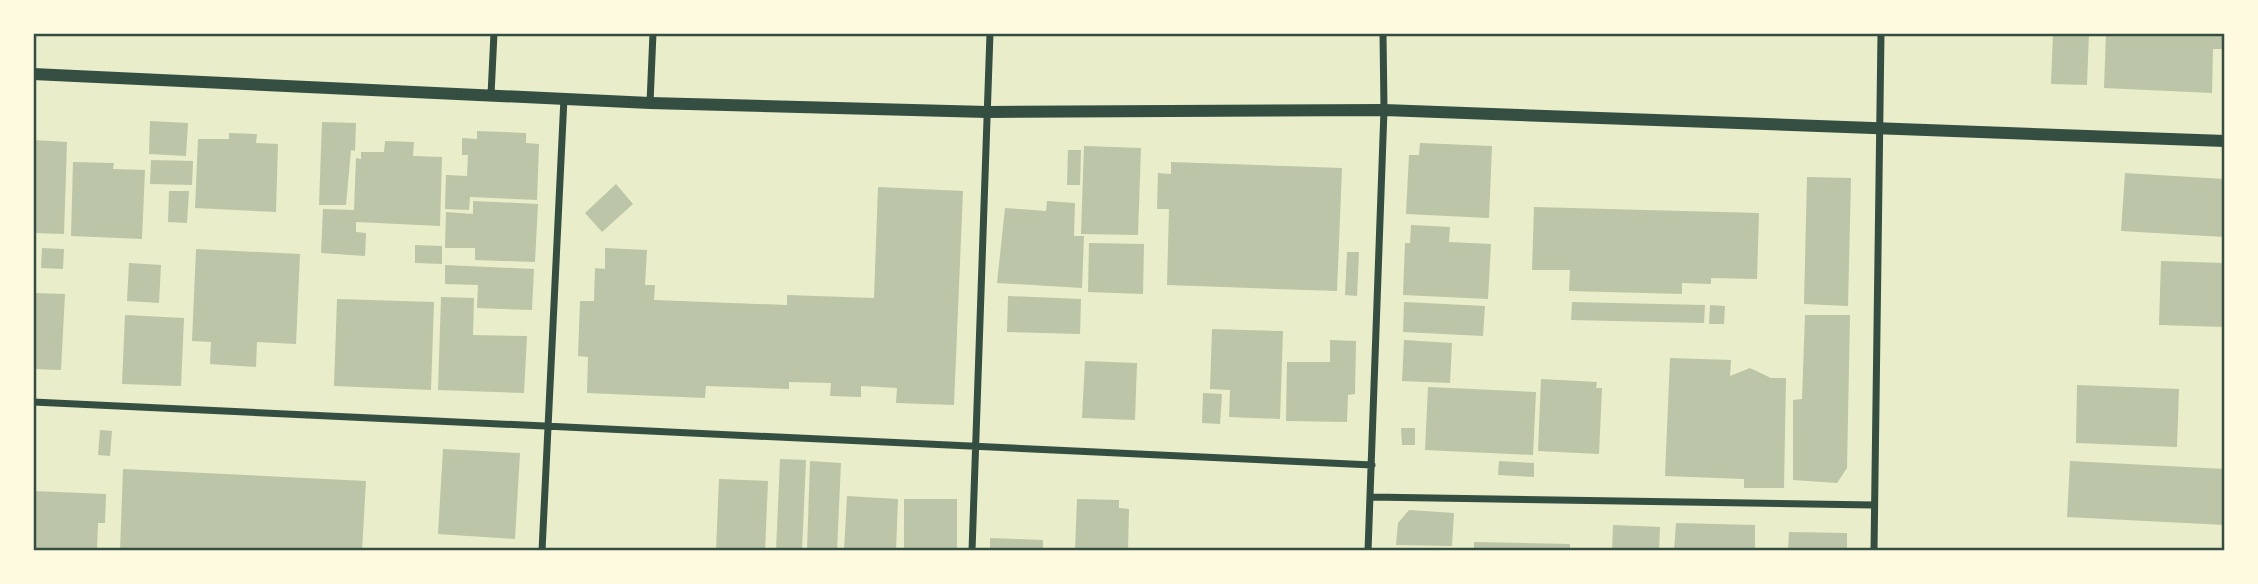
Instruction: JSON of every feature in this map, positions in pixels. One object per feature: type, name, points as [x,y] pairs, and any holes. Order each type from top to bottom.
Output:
[{"type":"street","points":[[491,95],[494,33]]},
{"type":"street","points":[[650,103],[653,33]]},
{"type":"street","points":[[972,551],[990,33]]},
{"type":"street","points":[[1368,551],[1384,110],[1383,33]]},
{"type":"street","points":[[1874,551],[1881,33]]},
{"type":"street","points":[[33,74],[650,103],[987,112],[1384,110],[2225,141]]},
{"type":"street","points":[[542,551],[564,98]]},
{"type":"street","points":[[33,402],[547,424],[977,448],[1372,464]]},
{"type":"street","points":[[1371,497],[1874,505]]},
{"type":"building","points":[[2053,33],[2089,33],[2087,85],[2051,84]]},
{"type":"building","points":[[2106,33],[2225,33],[2225,49],[2213,49],[2212,93],[2104,88]]},
{"type":"building","points":[[150,121],[188,123],[186,156],[149,154]]},
{"type":"building","points":[[322,122],[356,123],[355,151],[351,150],[346,205],[319,205]]},
{"type":"building","points":[[477,131],[526,133],[526,143],[539,144],[537,200],[470,197],[469,210],[445,209],[446,175],[467,176],[468,155],[462,155],[462,138],[477,139]]},
{"type":"building","points":[[229,133],[257,134],[256,143],[278,144],[276,212],[195,208],[198,139],[229,139]]},
{"type":"building","points":[[33,140],[67,142],[64,234],[33,233]]},
{"type":"building","points":[[385,141],[414,142],[413,156],[442,157],[440,226],[356,222],[356,232],[366,233],[365,256],[321,253],[323,209],[354,210],[356,158],[361,159],[361,152],[384,152]]},
{"type":"building","points":[[1420,143],[1492,146],[1489,218],[1406,214],[1409,155],[1419,155]]},
{"type":"building","points":[[1084,146],[1141,148],[1138,235],[1081,234]]},
{"type":"building","points":[[1068,150],[1081,150],[1080,185],[1067,185]]},
{"type":"building","points":[[151,160],[193,161],[192,185],[150,184]]},
{"type":"building","points":[[73,162],[114,163],[113,169],[145,170],[142,239],[71,236]]},
{"type":"building","points":[[1171,162],[1342,168],[1337,291],[1167,285],[1169,209],[1157,209],[1158,173],[1171,174]]},
{"type":"building","points":[[2125,173],[2225,179],[2225,237],[2121,231]]},
{"type":"building","points":[[1807,177],[1851,178],[1848,306],[1804,304]]},
{"type":"building","points":[[616,184],[633,204],[602,232],[585,213]]},
{"type":"building","points":[[878,187],[963,191],[954,405],[896,403],[897,388],[861,386],[861,397],[830,396],[831,383],[789,382],[789,389],[706,386],[705,398],[587,393],[588,357],[578,356],[580,301],[594,301],[595,268],[605,269],[605,248],[647,250],[645,285],[655,285],[654,300],[787,305],[787,295],[874,298]]},
{"type":"building","points":[[169,191],[189,191],[187,223],[168,222]]},
{"type":"building","points":[[473,201],[538,204],[535,262],[475,260],[475,248],[445,248],[446,212],[473,214]]},
{"type":"building","points":[[1047,201],[1075,203],[1074,236],[1084,236],[1082,288],[997,283],[1005,208],[1046,211]]},
{"type":"building","points":[[1534,207],[1759,213],[1757,279],[1711,278],[1711,284],[1682,283],[1682,294],[1569,291],[1570,270],[1532,270]]},
{"type":"building","points":[[1411,225],[1450,227],[1449,242],[1491,244],[1488,299],[1403,295],[1405,243],[1410,243]]},
{"type":"building","points":[[1089,243],[1144,244],[1143,294],[1088,292]]},
{"type":"building","points":[[415,245],[442,246],[442,264],[415,263]]},
{"type":"building","points":[[42,248],[64,249],[63,269],[41,268]]},
{"type":"building","points":[[196,249],[300,254],[296,344],[257,342],[256,367],[210,364],[211,342],[192,341]]},
{"type":"building","points":[[1347,252],[1359,252],[1357,296],[1345,295]]},
{"type":"building","points":[[2161,261],[2225,263],[2225,327],[2159,325]]},
{"type":"building","points":[[129,263],[161,265],[159,303],[127,301]]},
{"type":"building","points":[[445,265],[534,269],[532,310],[477,308],[478,285],[445,284]]},
{"type":"building","points":[[33,293],[65,294],[61,370],[33,369]]},
{"type":"building","points":[[1008,296],[1081,299],[1080,334],[1007,332]]},
{"type":"building","points":[[441,297],[474,298],[473,335],[527,336],[524,393],[438,390]]},
{"type":"building","points":[[337,299],[434,302],[431,390],[334,386]]},
{"type":"building","points":[[1404,302],[1485,306],[1483,336],[1403,332]]},
{"type":"building","points":[[1572,302],[1705,305],[1704,323],[1571,320]]},
{"type":"building","points":[[1710,305],[1725,306],[1724,324],[1709,324]]},
{"type":"building","points":[[125,315],[184,318],[181,386],[122,384]]},
{"type":"building","points":[[1805,315],[1850,315],[1847,468],[1837,483],[1793,480],[1793,400],[1802,399]]},
{"type":"building","points":[[1212,329],[1283,331],[1280,419],[1229,417],[1230,390],[1210,389]]},
{"type":"building","points":[[1330,340],[1356,341],[1355,394],[1348,395],[1347,422],[1286,421],[1287,362],[1330,362]]},
{"type":"building","points":[[1404,340],[1452,343],[1450,383],[1402,381]]},
{"type":"building","points":[[1670,358],[1731,360],[1730,376],[1750,368],[1771,378],[1786,378],[1784,488],[1744,488],[1744,479],[1665,476]]},
{"type":"building","points":[[1085,361],[1137,363],[1135,420],[1082,418]]},
{"type":"building","points":[[1541,379],[1597,382],[1596,388],[1602,388],[1599,454],[1538,451]]},
{"type":"building","points":[[2077,385],[2179,389],[2177,447],[2076,443]]},
{"type":"building","points":[[1428,387],[1536,392],[1533,455],[1425,450]]},
{"type":"building","points":[[1203,393],[1222,394],[1220,424],[1202,423]]},
{"type":"building","points":[[1401,428],[1415,428],[1415,445],[1402,445]]},
{"type":"building","points":[[100,430],[112,431],[110,456],[98,455]]},
{"type":"building","points":[[443,449],[520,453],[515,539],[438,534]]},
{"type":"building","points":[[780,459],[806,460],[802,551],[776,551]]},
{"type":"building","points":[[810,461],[841,463],[837,551],[807,551]]},
{"type":"building","points":[[1499,461],[1534,463],[1534,477],[1498,475]]},
{"type":"building","points":[[2070,461],[2225,469],[2225,525],[2067,517]]},
{"type":"building","points":[[123,469],[366,481],[362,551],[120,551]]},
{"type":"building","points":[[719,479],[768,481],[765,551],[716,551]]},
{"type":"building","points":[[33,491],[106,494],[105,523],[98,523],[97,551],[33,551]]},
{"type":"building","points":[[847,496],[898,499],[896,551],[844,551]]},
{"type":"building","points":[[904,499],[957,499],[957,551],[904,551]]},
{"type":"building","points":[[1077,499],[1119,500],[1119,508],[1129,509],[1128,551],[1075,551]]},
{"type":"building","points":[[1409,510],[1454,513],[1452,546],[1396,545],[1398,523]]},
{"type":"building","points":[[1676,523],[1755,525],[1755,551],[1674,551]]},
{"type":"building","points":[[1613,525],[1660,527],[1659,551],[1612,551]]},
{"type":"building","points":[[1789,532],[1847,533],[1847,551],[1788,551]]},
{"type":"building","points":[[990,538],[1043,540],[1043,551],[990,551]]},
{"type":"building","points":[[1474,542],[1570,544],[1570,551],[1474,551]]}]
